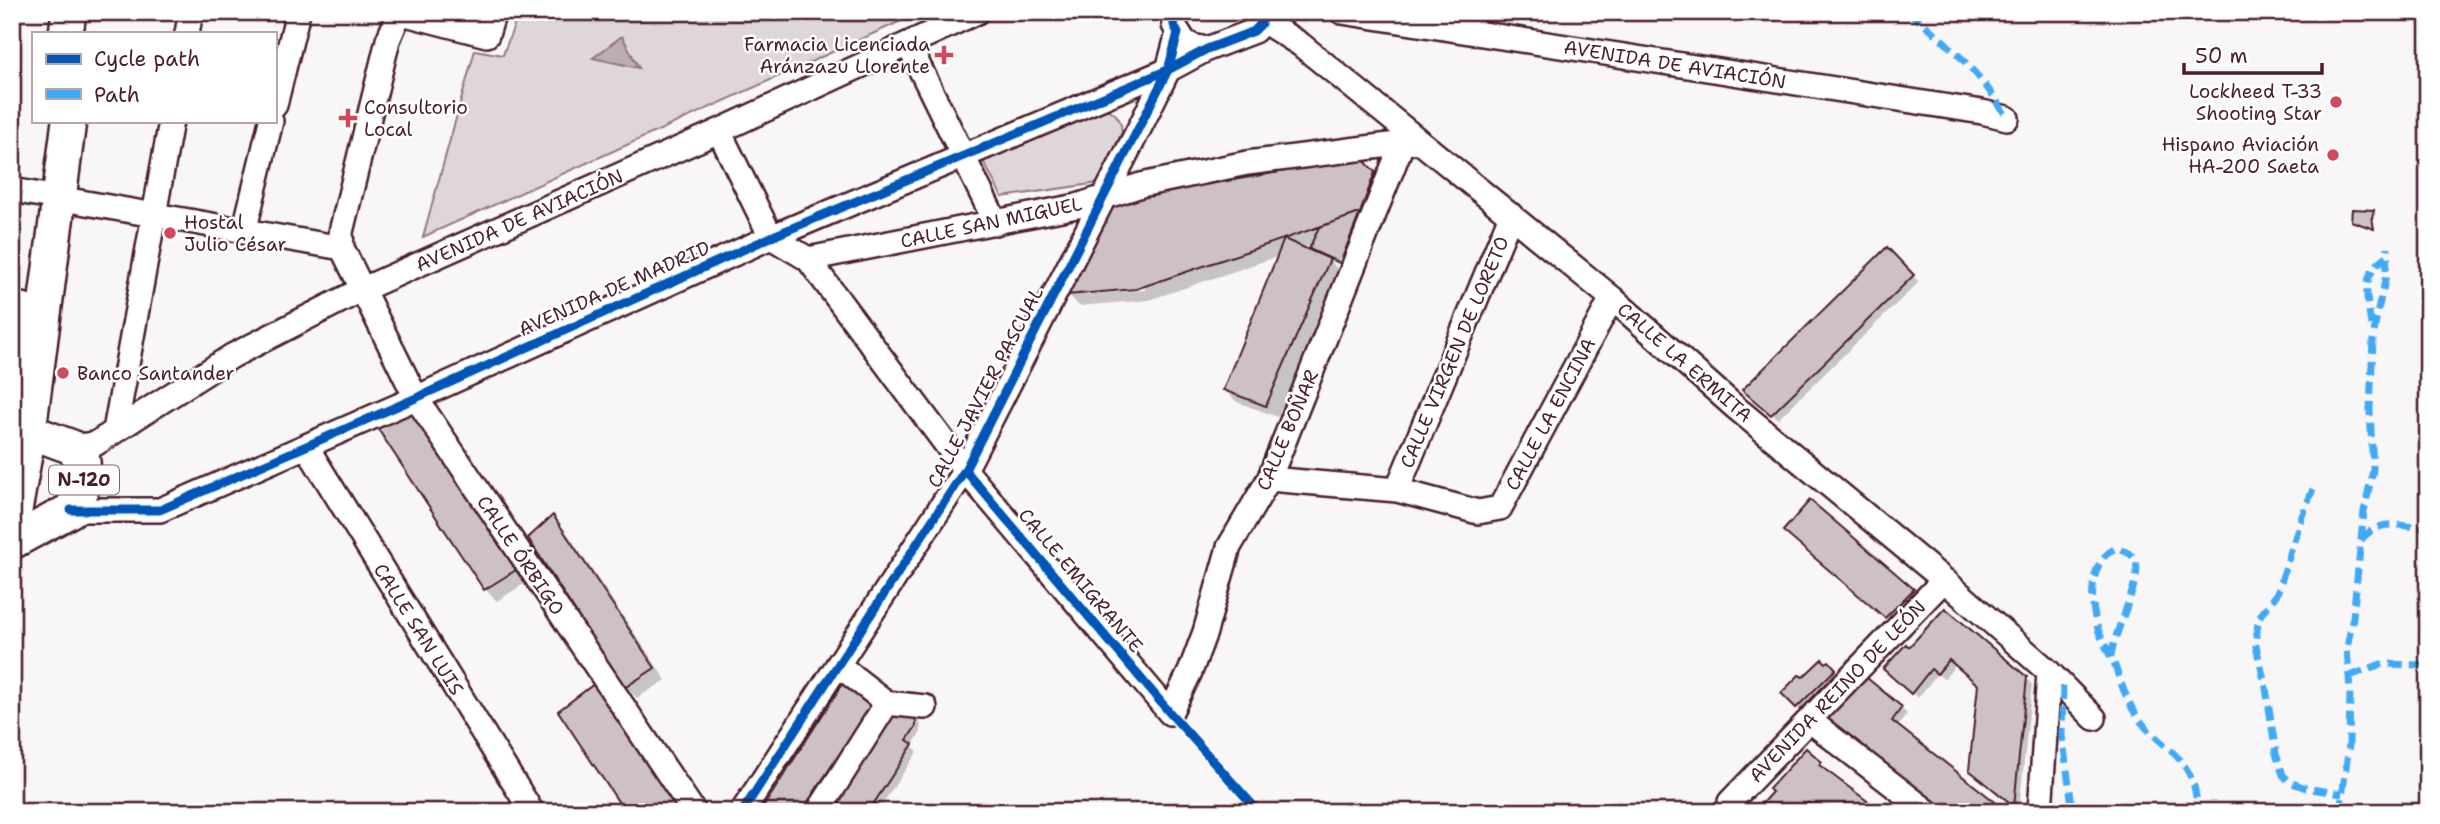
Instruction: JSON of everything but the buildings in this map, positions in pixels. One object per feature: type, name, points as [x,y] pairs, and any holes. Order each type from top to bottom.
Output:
[{"type":"highway","points":[[66,32],[69,12]]},
{"type":"highway","points":[[81,32],[84,12]]},
{"type":"highway","name":"N-120","points":[[12,370],[37,194],[52,122]]},
{"type":"highway","name":"N-120","points":[[12,527],[37,194],[69,122]]},
{"type":"highway","name":"N-120","points":[[12,542],[71,510],[82,492],[85,476],[83,461],[72,447],[42,436],[20,440]]},
{"type":"street","points":[[187,32],[191,12]]},
{"type":"street","points":[[276,102],[298,12]]},
{"type":"street","points":[[37,194],[342,248],[341,232],[388,40],[399,13],[487,35],[494,12]]},
{"type":"street","name":"AVENIDA DE AVIACIÓN","points":[[72,447],[95,444],[232,356],[361,290],[719,131],[977,12]]},
{"type":"street","name":"AVENIDA DE AVIACIÓN","points":[[1342,12],[2007,118]]},
{"type":"street","points":[[1168,70],[1207,49],[1254,32],[1263,16]]},
{"type":"street","name":"CALLE LA ERMITA","points":[[1263,16],[1300,44],[1411,143],[1511,215],[1612,298],[1735,407],[1944,580],[2049,672],[2094,718]]},
{"type":"street","points":[[1176,23],[1192,46],[1207,49]]},
{"type":"street","name":"CALLE JAVIER PASCUAL","points":[[741,812],[965,470],[1168,70],[1176,23]]},
{"type":"street","points":[[908,44],[996,223]]},
{"type":"street","name":"AVENIDA DE MADRID","points":[[71,510],[160,510],[771,237],[1168,70]]},
{"type":"street","points":[[115,431],[172,122]]},
{"type":"street","points":[[244,232],[271,122]]},
{"type":"street","points":[[719,131],[771,237]]},
{"type":"street","name":"CALLE SAN MIGUEL","points":[[808,259],[1077,206],[1141,186],[1247,163],[1411,143]]},
{"type":"street","name":"CALLE BOÑAR","points":[[1170,713],[1205,632],[1229,547],[1269,479],[1411,143]]},
{"type":"street","name":"CALLE VIRGEN DE LORETO","points":[[1397,490],[1511,215]]},
{"type":"street","name":"CALLE EMIGRANTE","points":[[771,237],[808,259],[965,470],[1170,713]]},
{"type":"street","name":"CALLE ÓRBIGO","points":[[342,248],[415,398],[694,812]]},
{"type":"street","name":"CALLE LA ENCINA","points":[[1269,479],[1397,490],[1478,512],[1500,508],[1612,298]]},
{"type":"street","name":"CALLE SAN LUIS","points":[[306,446],[532,812]]},
{"type":"street","name":"AVENIDA REINO DE LEÓN","points":[[1730,802],[1944,580]]},
{"type":"street","points":[[838,665],[887,703],[925,707]]},
{"type":"street","points":[[2039,812],[2049,672]]},
{"type":"street","points":[[818,812],[887,703]]},
{"type":"street","points":[[1809,720],[1928,812]]},
{"type":"shaded area","points":[[519,12],[921,12],[423,237],[475,50],[503,55]]},
{"type":"shaded area","points":[[622,36],[639,68],[593,58]]},
{"type":"shaded area","points":[[1097,107],[1115,114],[1122,132],[1098,183],[1002,197],[981,157]]},
{"type":"marked path","points":[[1909,12],[1964,60],[2007,118]]},
{"type":"marked path","points":[[2340,812],[2349,745],[2350,690],[2347,648],[2353,617],[2364,511],[2373,470],[2370,410],[2373,340],[2385,281],[2388,247]]},
{"type":"marked path","points":[[2371,325],[2367,287],[2372,271],[2387,256]]},
{"type":"marked path","points":[[2313,489],[2277,594],[2259,617],[2255,642],[2266,688],[2276,754],[2283,775],[2290,782],[2306,788],[2342,794]]},
{"type":"marked path","points":[[2361,540],[2376,528],[2384,526],[2428,529]]},
{"type":"marked path","points":[[2111,657],[2137,571],[2133,556],[2114,549],[2105,556],[2095,575],[2093,599],[2099,632],[2138,718],[2183,763],[2190,775],[2195,790],[2197,812]]},
{"type":"marked path","points":[[2350,676],[2381,664],[2428,665]]},
{"type":"marked path","points":[[2063,686],[2062,735],[2073,812]]},
{"type":"marked path","points":[[2350,812],[2365,806],[2428,806]]},
{"type":"cycle path","points":[[742,812],[965,470],[1168,70],[1178,33],[1174,25],[1174,12]]},
{"type":"cycle path","points":[[71,510],[160,510],[416,398],[771,237],[1168,70],[1207,49],[1254,31],[1261,24],[1262,12]]},
{"type":"cycle path","points":[[965,470],[1170,713],[1259,812]]},
{"type":"place","name":"Farmacia Licenciada Aránzazu Llorente","points":[[944,55]]},
{"type":"place","name":"Lockheed T-33 Shooting Star","points":[[2336,102]]},
{"type":"place","name":"Consultorio Local","points":[[348,118]]},
{"type":"place","name":"Hispano Aviación HA-200 Saeta","points":[[2333,155]]},
{"type":"place","name":"Hostal Julio César","points":[[170,233]]},
{"type":"place","name":"Banco Santander","points":[[63,373]]}]
